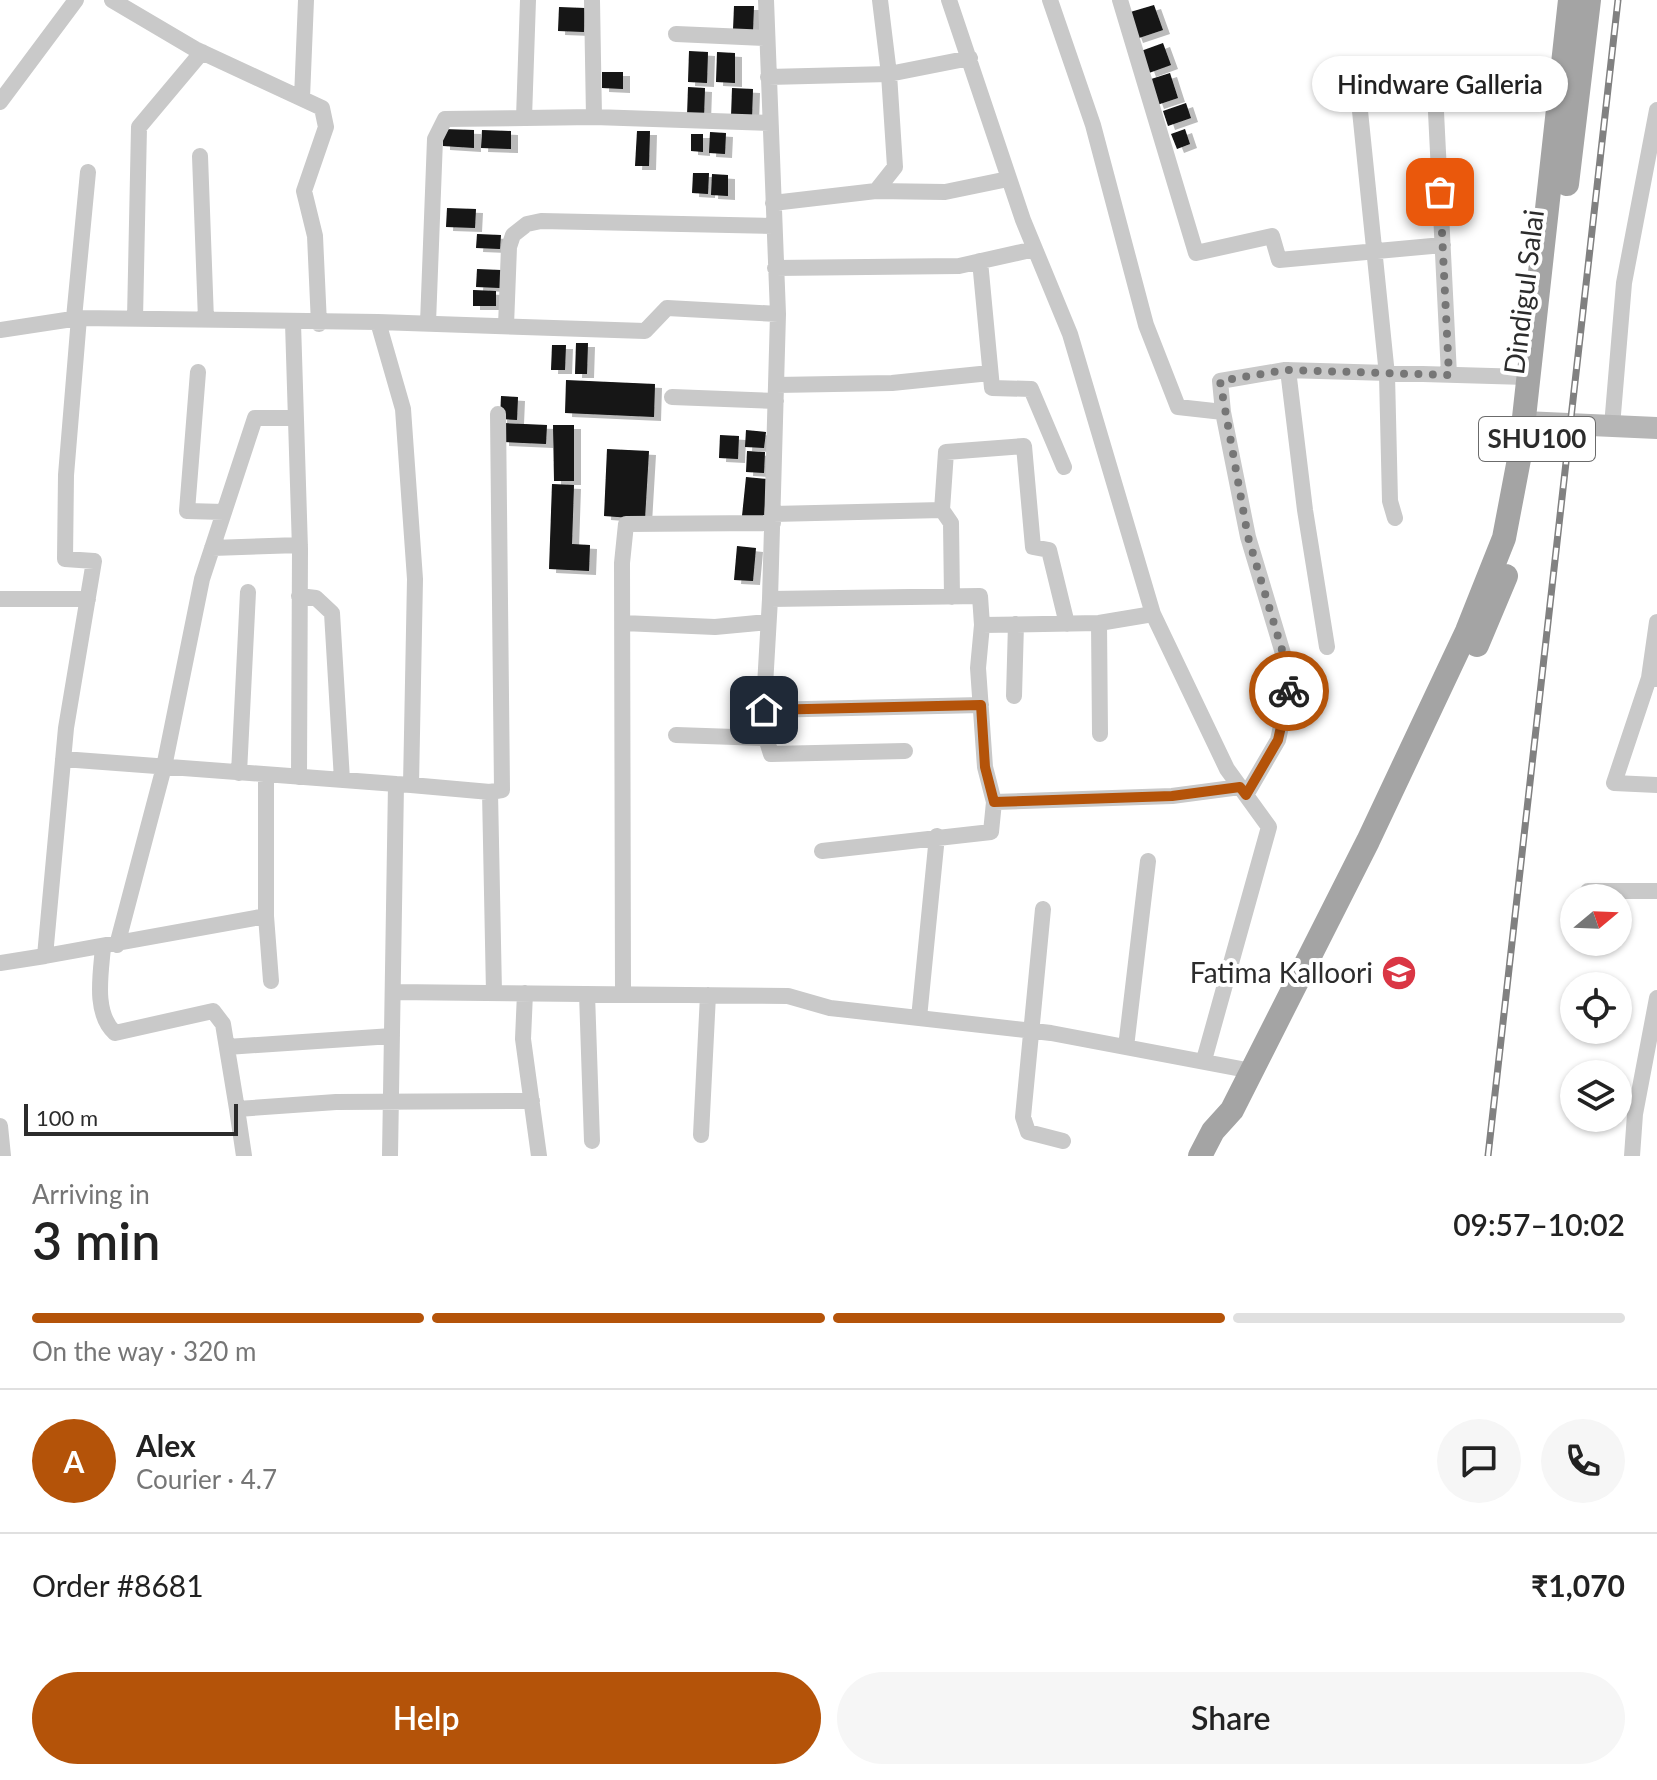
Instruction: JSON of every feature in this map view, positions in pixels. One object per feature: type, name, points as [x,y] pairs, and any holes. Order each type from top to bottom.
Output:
[{"type":"main road","name":"Dindigul Salai","points":[[1532,422],[1530,377],[1570,0]]},
{"type":"main road","name":"Dindigul Salai","points":[[1200,1156],[1213,1131],[1232,1110],[1368,841],[1467,631],[1504,538],[1532,422],[1589,0]]},
{"type":"main road","points":[[1532,422],[1657,428]]},
{"type":"main road","name":"Dindigul Salai","points":[[1217,1156],[1227,1136],[1232,1110]]},
{"type":"street","points":[[0,102],[76,0]]},
{"type":"street","points":[[112,0],[202,52],[322,108],[326,127],[304,191],[315,236],[319,324]]},
{"type":"street","points":[[302,98],[306,0]]},
{"type":"street","points":[[524,118],[528,0]]},
{"type":"street","points":[[766,0],[778,314],[764,710],[766,738],[771,754],[905,751]]},
{"type":"street","points":[[876,191],[895,167],[880,0]]},
{"type":"street","points":[[949,0],[1008,179],[1070,334],[1153,614],[1227,769],[1269,827],[1204,1060]]},
{"type":"street","points":[[1050,0],[1093,125],[1146,325],[1178,407],[1223,412]]},
{"type":"street","points":[[1120,0],[1196,253],[1272,236],[1279,260],[1443,245]]},
{"type":"street","points":[[592,1],[594,117]]},
{"type":"street","points":[[676,34],[767,38]]},
{"type":"street","points":[[135,319],[139,127],[202,52]]},
{"type":"street","points":[[768,77],[889,74],[970,58]]},
{"type":"street","points":[[1612,426],[1624,283],[1657,110]]},
{"type":"street","points":[[1360,111],[1387,375],[1390,501],[1395,518]]},
{"type":"street","points":[[1436,112],[1449,375]]},
{"type":"street","points":[[428,323],[435,139],[439,125],[452,116],[769,123]]},
{"type":"street","points":[[200,156],[206,320]]},
{"type":"street","points":[[45,956],[63,759],[94,561],[65,559],[66,475],[88,172]]},
{"type":"street","points":[[773,203],[876,191],[945,192],[1008,179]]},
{"type":"street","points":[[506,326],[509,247],[513,235],[527,224],[569,221],[773,226]]},
{"type":"street","points":[[775,268],[959,266],[1035,249]]},
{"type":"street","points":[[980,261],[992,388],[1031,389],[1064,467]]},
{"type":"street","points":[[0,330],[76,318],[319,324],[428,323],[645,331],[667,308],[778,314]]},
{"type":"street","points":[[378,322],[403,409],[415,579],[393,992],[390,1156]]},
{"type":"street","points":[[293,323],[300,545],[299,777]]},
{"type":"street","points":[[1288,370],[1305,510],[1327,647]]},
{"type":"street","points":[[1243,791],[1278,740],[1291,680],[1248,537],[1223,412],[1220,381],[1288,370],[1530,377]]},
{"type":"street","points":[[198,372],[187,511],[224,512]]},
{"type":"street","points":[[672,397],[776,393],[990,373]]},
{"type":"street","points":[[63,759],[490,792],[502,790],[498,414]]},
{"type":"street","points":[[244,1156],[223,1024],[213,1011],[115,1033],[107,1026],[102,1008],[110,946],[164,767],[202,579],[212,548],[255,418],[295,418]]},
{"type":"street","points":[[952,597],[951,523],[942,510],[946,452],[1024,446],[1033,547],[1049,550],[1067,624]]},
{"type":"street","points":[[623,994],[626,524],[942,510]]},
{"type":"street","points":[[212,548],[300,545]]},
{"type":"street","points":[[239,773],[248,592]]},
{"type":"street","points":[[299,596],[316,598],[332,613],[342,780]]},
{"type":"street","points":[[770,599],[980,596],[982,625],[978,668],[985,767],[994,802],[991,832],[822,851]]},
{"type":"street","points":[[0,599],[88,599]]},
{"type":"street","points":[[982,625],[1099,623],[1153,614]]},
{"type":"street","points":[[623,623],[715,627],[768,622]]},
{"type":"street","points":[[1657,622],[1653,678],[1614,783],[1657,785]]},
{"type":"street","points":[[1099,623],[1100,734]]},
{"type":"street","points":[[1014,696],[1016,624]]},
{"type":"street","points":[[764,710],[981,705]]},
{"type":"street","points":[[676,735],[766,738]]},
{"type":"street","points":[[266,775],[266,916],[271,981]]},
{"type":"street","points":[[994,802],[1243,791]]},
{"type":"street","points":[[490,792],[494,993]]},
{"type":"street","points":[[919,1018],[937,836]]},
{"type":"street","points":[[1126,1047],[1148,861]]},
{"type":"street","points":[[1632,891],[1657,891]]},
{"type":"street","points":[[1043,909],[1025,1125],[1028,1132],[1063,1141]]},
{"type":"street","points":[[0,963],[266,916]]},
{"type":"street","points":[[393,992],[788,996],[830,1008],[1031,1031],[1252,1071]]},
{"type":"street","points":[[525,993],[523,1039],[539,1156]]},
{"type":"street","points":[[587,994],[592,1141]]},
{"type":"street","points":[[701,1135],[708,995]]},
{"type":"street","points":[[1632,1156],[1635,1114],[1657,998]]},
{"type":"street","points":[[227,1047],[392,1036]]},
{"type":"street","points":[[237,1109],[391,1102],[532,1101]]},
{"type":"street","points":[[0,1126],[2,1151]]},
{"type":"building","points":[[1154,5],[1163,30],[1136,39],[1127,13]]},
{"type":"building","points":[[734,6],[754,6],[753,31],[733,30]]},
{"type":"building","points":[[559,7],[585,8],[584,32],[558,31]]},
{"type":"building","points":[[1163,43],[1171,65],[1149,73],[1141,51]]},
{"type":"building","points":[[689,51],[708,52],[707,83],[688,82]]},
{"type":"building","points":[[717,52],[735,53],[735,83],[716,82]]},
{"type":"building","points":[[602,72],[623,72],[623,89],[602,88]]},
{"type":"building","points":[[1170,73],[1178,98],[1157,105],[1148,80]]},
{"type":"building","points":[[688,87],[705,88],[704,117],[687,116]]},
{"type":"building","points":[[732,88],[753,89],[752,118],[731,117]]},
{"type":"building","points":[[1186,103],[1191,118],[1168,126],[1163,111]]},
{"type":"building","points":[[443,129],[474,130],[474,148],[443,146]]},
{"type":"building","points":[[1185,129],[1190,144],[1177,149],[1171,134]]},
{"type":"building","points":[[482,130],[511,131],[511,149],[481,148]]},
{"type":"building","points":[[637,131],[650,131],[649,166],[635,166]]},
{"type":"building","points":[[710,132],[726,133],[725,154],[709,153]]},
{"type":"building","points":[[691,134],[703,134],[703,152],[691,151]]},
{"type":"building","points":[[693,173],[709,173],[708,194],[692,193]]},
{"type":"building","points":[[712,174],[728,175],[728,196],[711,195]]},
{"type":"building","points":[[447,208],[476,209],[475,228],[446,227]]},
{"type":"building","points":[[477,234],[501,235],[500,249],[476,248]]},
{"type":"building","points":[[477,269],[501,270],[500,288],[476,287]]},
{"type":"building","points":[[473,290],[496,291],[496,306],[473,306]]},
{"type":"building","points":[[576,343],[588,343],[587,374],[575,374]]},
{"type":"building","points":[[552,345],[566,345],[565,370],[551,370]]},
{"type":"building","points":[[566,380],[655,384],[654,417],[565,413]]},
{"type":"building","points":[[501,396],[518,397],[517,420],[500,419]]},
{"type":"building","points":[[502,423],[547,425],[546,444],[502,442]]},
{"type":"building","points":[[553,425],[574,425],[574,481],[554,481]]},
{"type":"building","points":[[746,430],[766,432],[764,448],[745,447]]},
{"type":"building","points":[[720,435],[739,436],[738,459],[719,458]]},
{"type":"building","points":[[607,449],[649,451],[645,519],[604,516]]},
{"type":"building","points":[[747,451],[765,452],[764,473],[746,472]]},
{"type":"building","points":[[746,477],[767,479],[764,518],[742,516]]},
{"type":"building","points":[[552,484],[574,485],[572,544],[590,545],[589,571],[549,569]]},
{"type":"building","points":[[737,546],[756,548],[753,581],[734,580]]},
{"type":"railway","points":[[1488,1156],[1618,0]]},
{"type":"way so far","points":[[1289,691],[1291,680],[1248,537],[1223,412],[1220,381],[1285,370],[1449,375],[1440,192]]},
{"type":"place","name":"Hindware Galleria","points":[[1440,192]]},
{"type":"place","name":"Fatima Kalloori","points":[[1399,973]]},
{"type":"route","points":[[764,710],[804,706],[981,705],[985,767],[994,802],[1172,796],[1240,787],[1246,795],[1278,740],[1289,691]]}]
